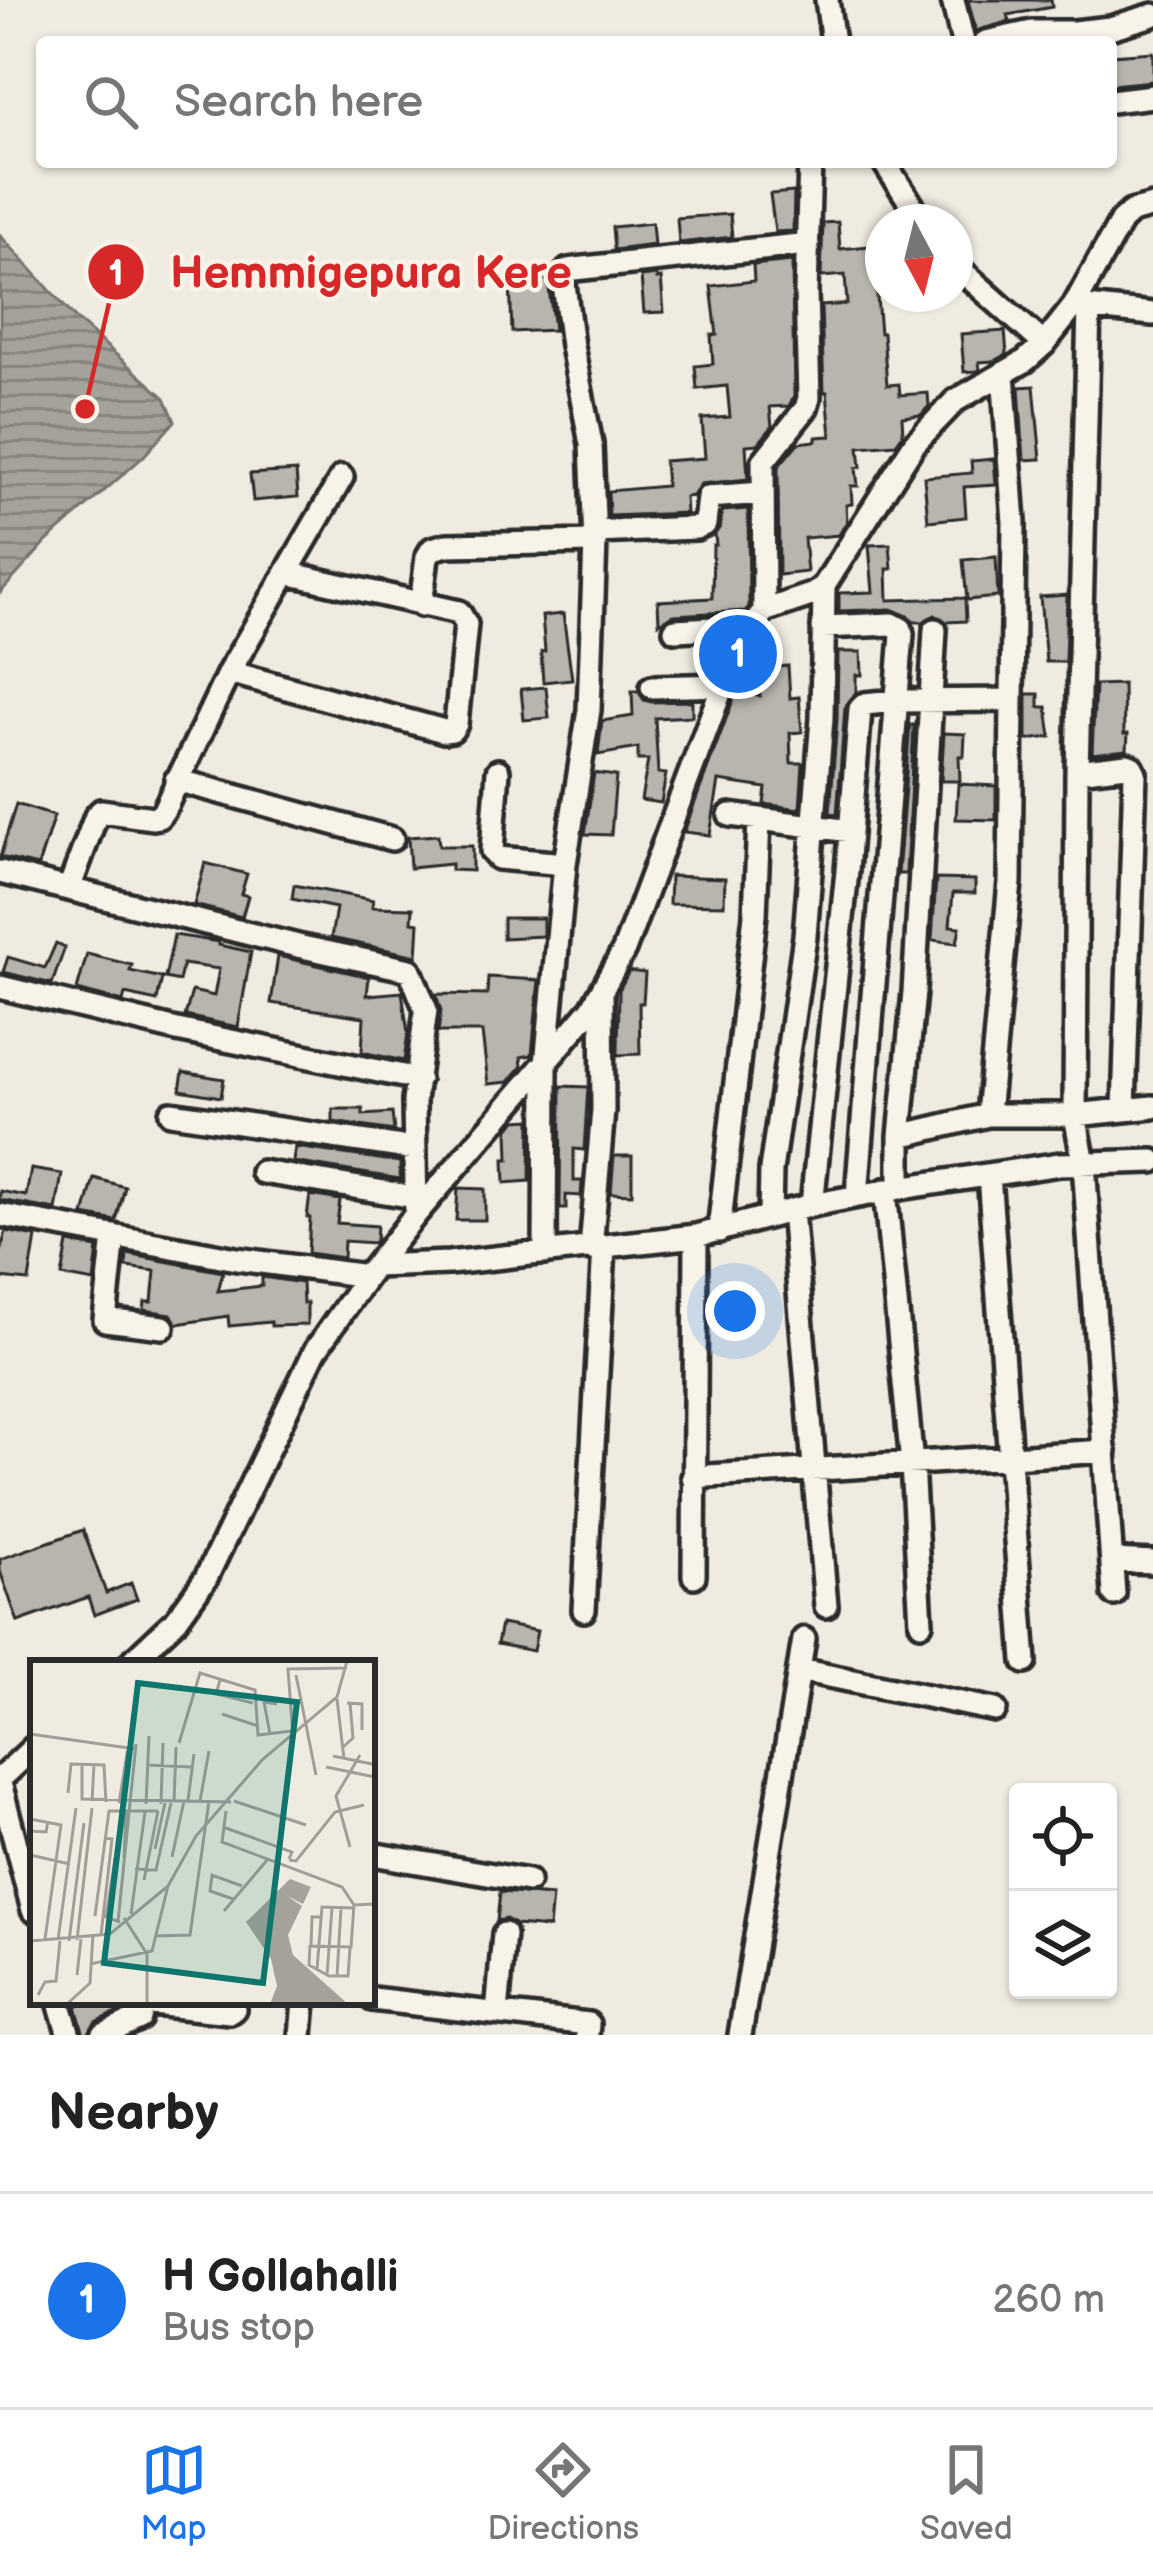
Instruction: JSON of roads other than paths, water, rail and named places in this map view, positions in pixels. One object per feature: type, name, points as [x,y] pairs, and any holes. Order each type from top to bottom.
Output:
[{"type":"street","points":[[826,0],[832,36]]},
{"type":"street","points":[[953,0],[962,36]]},
{"type":"street","points":[[1014,36],[1111,28],[1153,15]]},
{"type":"street","points":[[1117,100],[1153,96]]},
{"type":"street","points":[[133,1660],[177,1619],[206,1578],[314,1351],[416,1206],[546,1064],[602,992],[636,920],[723,686],[759,619],[765,456],[808,404],[810,168]]},
{"type":"street","points":[[888,168],[911,204]]},
{"type":"street","points":[[675,630],[759,619],[824,586],[914,444],[955,401],[1025,361],[1082,307],[1121,220],[1153,206]]},
{"type":"street","points":[[545,1253],[546,1064],[565,864],[589,710],[594,537],[591,444],[572,346],[565,273],[808,244]]},
{"type":"street","points":[[973,281],[1044,344]]},
{"type":"street","points":[[1082,307],[1153,314]]},
{"type":"street","points":[[1082,307],[1075,1115],[1084,1163],[1114,1594]]},
{"type":"street","points":[[988,1115],[1010,883],[1014,522],[1003,373]]},
{"type":"street","points":[[69,889],[101,811],[159,817],[229,672],[342,477]]},
{"type":"street","points":[[421,605],[432,549],[696,528],[705,524],[708,497],[763,493]]},
{"type":"street","points":[[229,672],[444,731],[456,724],[466,624],[459,612],[287,573]]},
{"type":"street","points":[[770,1216],[774,1153],[805,936],[822,718],[824,586]]},
{"type":"street","points":[[824,626],[892,625],[901,629],[857,1196]]},
{"type":"street","points":[[921,1623],[893,1189],[914,992],[935,631]]},
{"type":"street","points":[[652,687],[723,686]]},
{"type":"street","points":[[826,1606],[802,1207],[850,831],[860,710],[865,704],[894,700],[1011,700]]},
{"type":"street","points":[[1077,771],[1127,765],[1135,772],[1124,1109]]},
{"type":"street","points":[[498,771],[491,851],[498,858],[565,864]]},
{"type":"street","points":[[176,779],[392,839]]},
{"type":"street","points":[[815,799],[852,803]]},
{"type":"street","points":[[730,815],[850,831]]},
{"type":"street","points":[[719,1231],[755,915],[759,820]]},
{"type":"street","points":[[0,872],[410,970],[426,1010],[414,1101],[416,1206]]},
{"type":"street","points":[[0,987],[176,1030],[418,1079]]},
{"type":"street","points":[[584,1610],[604,1089],[602,992]]},
{"type":"street","points":[[900,1136],[988,1115],[1075,1115],[1153,1107]]},
{"type":"street","points":[[171,1113],[415,1149]]},
{"type":"street","points":[[0,1215],[237,1258],[371,1271],[696,1236],[802,1207],[893,1189],[1084,1163],[1153,1161]]},
{"type":"street","points":[[262,1172],[416,1206]]},
{"type":"street","points":[[989,1175],[1025,1662]]},
{"type":"street","points":[[114,1236],[106,1320],[163,1327]]},
{"type":"street","points":[[694,1576],[696,1236]]},
{"type":"street","points":[[693,1477],[1105,1451]]},
{"type":"street","points":[[1112,1560],[1153,1562]]},
{"type":"street","points":[[740,2035],[804,1640]]},
{"type":"street","points":[[800,1670],[995,1710]]},
{"type":"street","points":[[30,1751],[0,1781],[30,1899]]},
{"type":"street","points":[[9,1824],[30,1819]]},
{"type":"street","points":[[375,1855],[528,1881]]},
{"type":"street","points":[[497,2013],[505,1934]]},
{"type":"street","points":[[375,1999],[588,2024],[587,2035]]},
{"type":"street","points":[[60,2005],[69,2035]]},
{"type":"street","points":[[103,2035],[140,2018],[142,2005]]},
{"type":"street","points":[[169,2005],[230,2012],[232,2005]]},
{"type":"street","points":[[301,2035],[306,2005]]},
{"type":"place","name":"Hemmigepura Kere","points":[[85,409]]},
{"type":"place","name":"H Gollahalli","points":[[738,654]]}]
